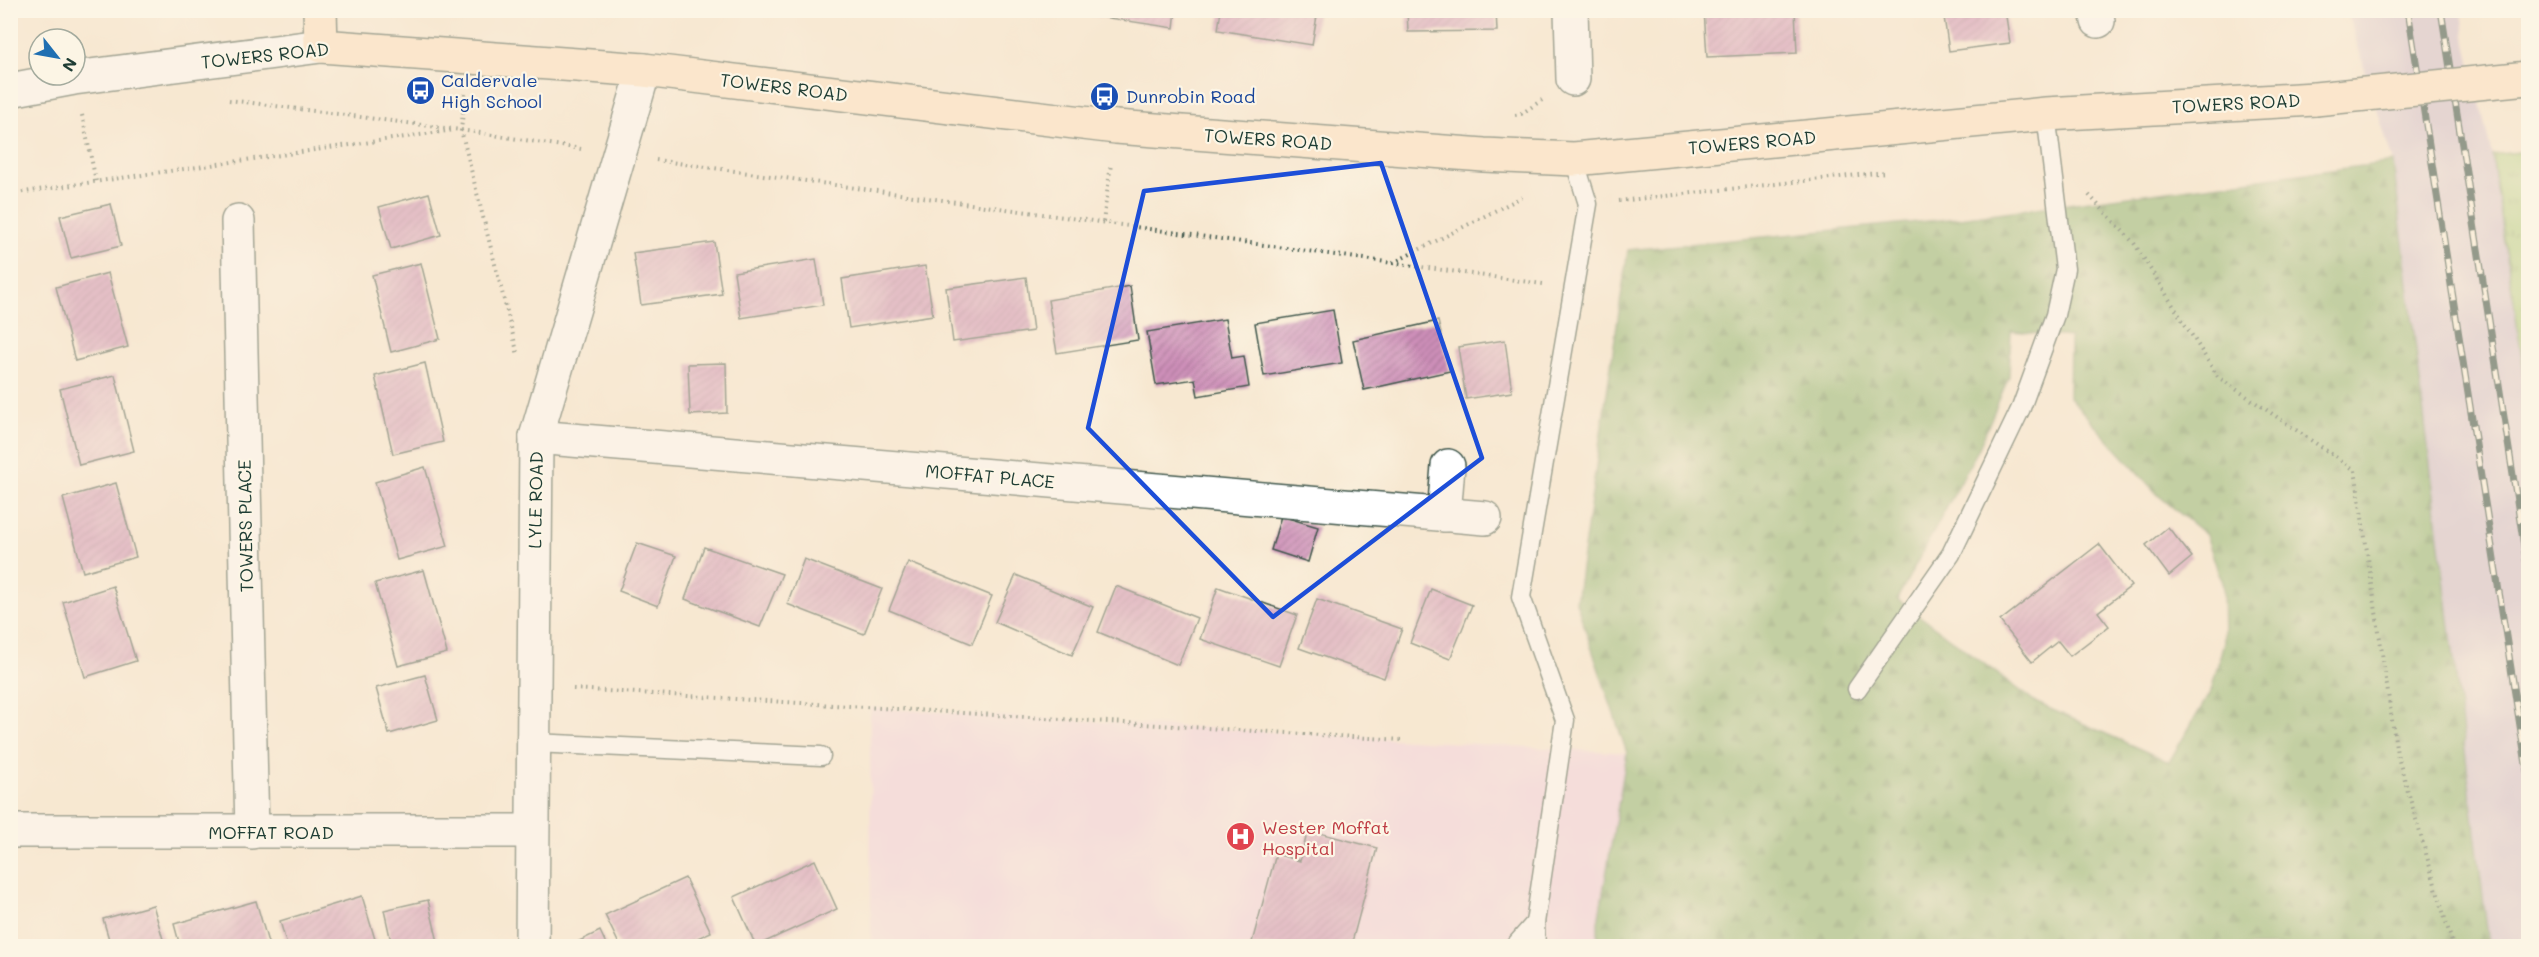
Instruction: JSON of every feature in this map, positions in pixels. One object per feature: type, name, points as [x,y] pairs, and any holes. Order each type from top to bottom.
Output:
[{"type":"main road","points":[[320,10],[321,46]]},
{"type":"main road","name":"TOWERS ROAD","points":[[321,46],[644,70],[1116,127],[1484,155],[1574,159],[2046,114],[2315,99],[2529,78]]},
{"type":"street","points":[[1571,10],[1573,79]]},
{"type":"street","name":"TOWERS ROAD","points":[[87,76],[321,46]]},
{"type":"street","name":"LYLE ROAD","points":[[532,946],[536,437],[549,385],[644,70]]},
{"type":"street","name":"TOWERS ROAD","points":[[10,90],[27,87]]},
{"type":"street","name":"TOWERS PLACE","points":[[238,220],[252,832]]},
{"type":"street","name":"MOFFAT PLACE","points":[[536,437],[1485,518]]},
{"type":"street","points":[[1444,515],[1448,466]]},
{"type":"street","name":"MOFFAT ROAD","points":[[10,831],[532,831]]},
{"type":"lane","points":[[1857,689],[1951,555],[2021,408],[2055,315],[2065,269],[2049,154],[2046,114]]},
{"type":"lane","points":[[1536,946],[1535,923],[1565,720],[1521,597],[1588,204],[1574,159]]},
{"type":"lane","points":[[533,743],[822,756]]},
{"type":"lane","points":[[1515,946],[1535,923]]},
{"type":"path","points":[[76,87],[96,181]]},
{"type":"path","points":[[227,100],[461,129],[618,155],[1574,288]]},
{"type":"path","points":[[1103,222],[1116,127]]},
{"type":"path","points":[[10,194],[461,129]]},
{"type":"path","points":[[461,129],[518,355],[549,385]]},
{"type":"path","points":[[2049,154],[2134,243],[2218,378],[2355,470],[2397,754],[2453,946]]},
{"type":"path","points":[[1393,263],[1523,197]]},
{"type":"path","points":[[533,689],[1402,740]]},
{"type":"highlighted area","points":[[1381,163],[1482,458],[1273,617],[1088,428],[1144,191]]},
{"type":"shaded area","points":[[2347,11],[2462,11],[2466,44],[2492,155],[2528,398],[2528,946],[2489,946],[2393,162]]},
{"type":"shaded area","name":"Wester Moffat Hospital","points":[[870,708],[1627,753],[1598,922],[1598,946],[871,946]]},
{"type":"green space","points":[[2528,151],[2528,398],[2492,155]]},
{"type":"green space","points":[[2393,162],[2489,946],[1598,946],[1598,922],[1627,753],[1576,602],[1628,250],[1959,218]],"holes":[[[2011,331],[2070,337],[2069,397],[2159,496],[2206,535],[2223,586],[2224,641],[2211,691],[2169,762],[2037,703],[1897,599],[1979,448],[2009,376]]]},
{"type":"building","points":[[1089,10],[1176,10],[1174,28],[1088,15]]},
{"type":"building","points":[[1221,10],[1318,10],[1312,45],[1218,30]]},
{"type":"building","points":[[1407,10],[1496,10],[1497,31],[1408,32]]},
{"type":"building","points":[[1704,10],[1795,10],[1797,53],[1707,57]]},
{"type":"building","points":[[1943,10],[2005,10],[2010,43],[1949,51]]},
{"type":"building","points":[[429,193],[441,235],[391,249],[379,207]]},
{"type":"building","points":[[111,204],[121,246],[71,258],[60,216]]},
{"type":"building","points":[[714,242],[722,294],[641,305],[633,253]]},
{"type":"building","points":[[816,259],[823,305],[741,318],[734,272]]},
{"type":"building","points":[[421,263],[440,339],[391,352],[372,275]]},
{"type":"building","points":[[925,266],[933,315],[849,328],[842,279]]},
{"type":"building","points":[[108,273],[128,347],[75,361],[56,287]]},
{"type":"building","points":[[1026,277],[1033,331],[953,342],[946,288]]},
{"type":"building","points":[[1130,286],[1138,340],[1057,353],[1048,300]]},
{"type":"building","points":[[1333,310],[1342,363],[1264,376],[1255,323]]},
{"type":"building","points":[[1225,319],[1232,358],[1244,356],[1249,387],[1198,396],[1195,379],[1156,385],[1147,332]]},
{"type":"building","points":[[1438,321],[1450,371],[1364,390],[1353,340]]},
{"type":"building","points":[[1505,340],[1512,392],[1466,399],[1458,347]]},
{"type":"building","points":[[425,363],[443,442],[393,454],[375,376]]},
{"type":"building","points":[[726,363],[727,413],[690,415],[688,364]]},
{"type":"building","points":[[115,375],[134,451],[79,465],[60,389]]},
{"type":"building","points":[[425,467],[448,546],[397,560],[375,482]]},
{"type":"building","points":[[116,483],[136,557],[83,572],[63,498]]},
{"type":"building","points":[[1281,516],[1318,527],[1308,562],[1271,550]]},
{"type":"building","points":[[2168,527],[2192,557],[2169,576],[2146,545]]},
{"type":"building","points":[[637,543],[676,556],[658,606],[619,591]]},
{"type":"building","points":[[2099,544],[2131,586],[2098,612],[2109,626],[2070,656],[2058,641],[2032,662],[2000,621]]},
{"type":"building","points":[[704,547],[782,574],[760,627],[685,599]]},
{"type":"building","points":[[804,559],[882,589],[864,634],[787,604]]},
{"type":"building","points":[[908,562],[992,596],[972,644],[889,610]]},
{"type":"building","points":[[424,570],[447,653],[398,666],[375,583]]},
{"type":"building","points":[[1016,575],[1093,607],[1072,655],[995,622]]},
{"type":"building","points":[[113,586],[136,661],[85,677],[63,602]]},
{"type":"building","points":[[1116,586],[1197,618],[1178,665],[1098,632]]},
{"type":"building","points":[[1218,587],[1297,615],[1279,666],[1200,639]]},
{"type":"building","points":[[1431,589],[1472,605],[1450,659],[1410,643]]},
{"type":"building","points":[[1317,599],[1402,629],[1384,678],[1299,648]]},
{"type":"building","points":[[425,675],[438,720],[389,734],[376,688]]},
{"type":"building","points":[[1308,830],[1377,848],[1351,946],[1251,946],[1276,854],[1300,861]]},
{"type":"building","points":[[815,860],[837,909],[756,946],[734,897]]},
{"type":"building","points":[[685,878],[711,932],[680,946],[620,946],[605,915]]},
{"type":"building","points":[[362,896],[377,946],[287,946],[280,921]]},
{"type":"building","points":[[428,900],[439,946],[392,946],[384,910]]},
{"type":"building","points":[[256,901],[269,946],[180,946],[174,924]]},
{"type":"building","points":[[153,905],[165,946],[111,946],[103,919]]},
{"type":"building","points":[[600,931],[607,946],[574,946],[573,944]]},
{"type":"railway","points":[[2408,10],[2528,777]]},
{"type":"railway","points":[[2441,10],[2528,572]]},
{"type":"place","name":"Caldervale High School","points":[[420,90]]},
{"type":"place","name":"Dunrobin Road","points":[[1105,96]]},
{"type":"place","name":"Wester Moffat Hospital","points":[[1241,837]]}]
